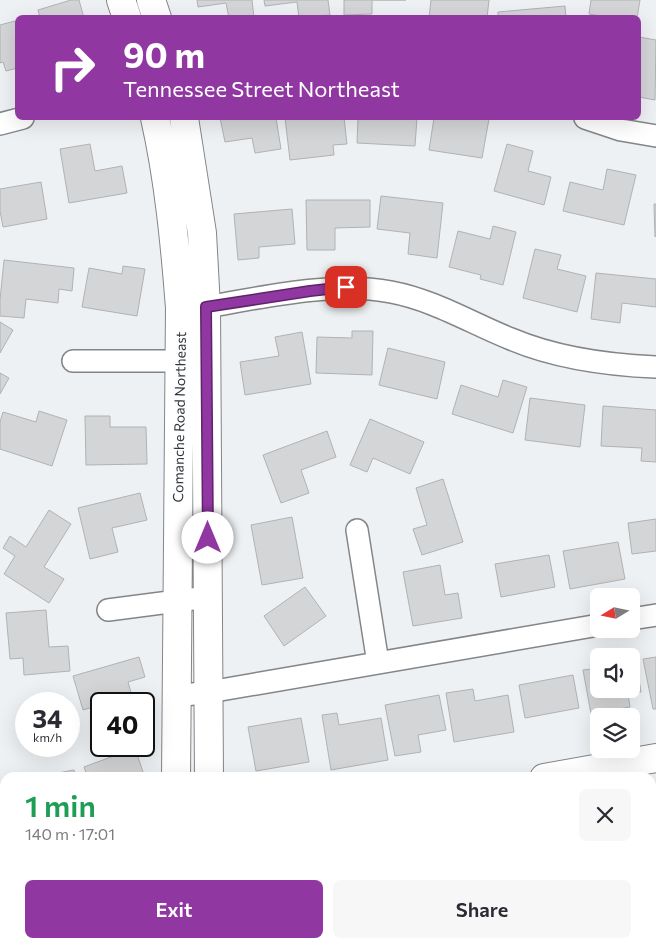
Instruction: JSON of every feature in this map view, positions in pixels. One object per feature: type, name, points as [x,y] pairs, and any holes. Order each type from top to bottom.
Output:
[{"type":"street","points":[[121,0],[126,15]]},
{"type":"street","points":[[151,0],[156,15]]},
{"type":"street","points":[[0,124],[15,120]]},
{"type":"street","name":"Comanche Road Northeast","points":[[155,120],[163,154],[174,232],[207,361],[209,772]]},
{"type":"street","name":"Comanche Road Northeast","points":[[176,772],[180,361],[193,307],[202,233],[184,120]]},
{"type":"street","points":[[590,120],[621,130],[656,136]]},
{"type":"street","points":[[193,307],[346,287],[391,292],[429,302],[512,340],[550,352],[591,361],[656,367]]},
{"type":"street","points":[[73,361],[207,361]]},
{"type":"street","points":[[357,530],[378,663]]},
{"type":"street","points":[[108,610],[208,597]]},
{"type":"street","points":[[640,618],[656,615]]},
{"type":"street","points":[[177,696],[590,627]]},
{"type":"street","points":[[620,771],[656,758]]},
{"type":"building","points":[[71,0],[79,0],[83,15],[39,15],[38,10]]},
{"type":"building","points":[[197,0],[252,0],[254,15],[228,15],[226,3],[198,7]]},
{"type":"building","points":[[264,0],[328,0],[330,15],[299,15],[297,2],[265,6]]},
{"type":"building","points":[[344,0],[372,0],[372,14],[344,15]]},
{"type":"building","points":[[431,0],[489,0],[487,15],[429,15]]},
{"type":"building","points":[[591,0],[640,0],[638,15],[589,14]]},
{"type":"building","points":[[565,6],[566,15],[498,15],[498,12]]},
{"type":"building","points":[[15,21],[15,69],[6,71],[3,62],[0,63],[0,25]]},
{"type":"building","points":[[641,37],[656,40],[655,100],[641,97]]},
{"type":"building","points":[[220,120],[276,120],[281,149],[255,153],[252,138],[225,142]]},
{"type":"building","points":[[285,120],[344,120],[347,144],[333,145],[334,155],[290,160]]},
{"type":"building","points":[[358,120],[417,120],[415,146],[357,143]]},
{"type":"building","points":[[434,120],[489,120],[482,158],[429,150]]},
{"type":"building","points":[[90,144],[95,171],[122,166],[127,193],[69,203],[60,149]]},
{"type":"building","points":[[507,144],[533,151],[528,171],[551,177],[544,205],[494,191]]},
{"type":"building","points":[[607,169],[636,175],[624,225],[563,211],[570,182],[603,190]]},
{"type":"building","points":[[41,182],[47,219],[3,227],[0,211],[0,189]]},
{"type":"building","points":[[381,196],[443,203],[437,258],[408,254],[410,233],[377,229]]},
{"type":"building","points":[[306,200],[370,200],[370,227],[335,228],[335,250],[307,250]]},
{"type":"building","points":[[654,204],[656,204],[655,237]]},
{"type":"building","points":[[292,209],[295,244],[259,247],[259,258],[238,260],[234,214]]},
{"type":"building","points":[[493,226],[516,232],[503,285],[480,279],[481,275],[449,267],[458,231],[490,239]]},
{"type":"building","points":[[535,249],[561,255],[557,269],[586,276],[577,312],[523,298]]},
{"type":"building","points":[[4,260],[74,268],[72,291],[59,289],[58,303],[26,299],[24,318],[0,316]]},
{"type":"building","points":[[123,266],[145,269],[137,316],[82,307],[89,268],[122,274]]},
{"type":"building","points":[[596,273],[656,279],[656,307],[622,303],[620,323],[591,319]]},
{"type":"building","points":[[0,322],[13,330],[0,353]]},
{"type":"building","points":[[352,331],[373,331],[372,375],[316,373],[317,337],[352,338]]},
{"type":"building","points":[[302,332],[311,384],[245,395],[240,362],[279,356],[275,337]]},
{"type":"building","points":[[388,348],[445,362],[437,399],[379,385]]},
{"type":"building","points":[[0,373],[9,378],[0,394]]},
{"type":"building","points":[[503,380],[527,387],[513,433],[452,414],[461,385],[498,397]]},
{"type":"building","points":[[530,398],[585,405],[580,447],[525,440]]},
{"type":"building","points":[[603,406],[656,410],[656,462],[641,461],[642,448],[601,446]]},
{"type":"building","points":[[39,411],[67,420],[52,466],[0,449],[0,422],[3,412],[36,422]]},
{"type":"building","points":[[85,416],[110,416],[110,427],[146,427],[147,464],[86,465]]},
{"type":"building","points":[[370,419],[424,442],[410,474],[373,458],[367,472],[350,465]]},
{"type":"building","points":[[327,431],[336,457],[301,470],[309,493],[281,503],[263,455]]},
{"type":"building","points":[[443,479],[463,542],[422,555],[413,529],[427,525],[416,488]]},
{"type":"building","points":[[140,493],[147,520],[112,528],[118,552],[90,559],[78,508]]},
{"type":"building","points":[[49,510],[71,524],[44,567],[64,579],[49,603],[4,574],[15,556],[3,548],[10,536],[26,547]]},
{"type":"building","points":[[292,517],[303,578],[262,585],[251,525]]},
{"type":"building","points":[[656,519],[656,551],[632,554],[628,523]]},
{"type":"building","points":[[618,542],[625,579],[570,589],[563,551]]},
{"type":"building","points":[[549,555],[555,587],[501,597],[495,564]]},
{"type":"building","points":[[440,565],[445,595],[458,593],[462,618],[413,626],[403,572]]},
{"type":"building","points":[[305,587],[326,616],[284,646],[264,616]]},
{"type":"building","points":[[46,610],[49,647],[68,646],[70,671],[24,675],[23,658],[10,659],[6,613]]},
{"type":"building","points":[[139,657],[145,677],[128,682],[131,692],[90,692],[90,708],[83,710],[80,692],[78,692],[73,676]]},
{"type":"building","points":[[656,657],[656,709],[653,709],[643,659]]},
{"type":"building","points":[[590,669],[590,698],[629,698],[630,707],[590,708],[583,670]]},
{"type":"building","points":[[573,675],[579,708],[525,718],[519,685]]},
{"type":"building","points":[[473,689],[475,701],[508,695],[514,732],[454,742],[446,693]]},
{"type":"building","points":[[439,695],[446,730],[418,735],[421,752],[395,756],[385,705]]},
{"type":"building","points":[[337,713],[339,725],[381,718],[388,760],[331,770],[322,715]]},
{"type":"building","points":[[301,718],[309,762],[256,771],[248,727]]},
{"type":"building","points":[[111,757],[138,757],[143,772],[86,772],[84,767]]},
{"type":"route","points":[[208,538],[206,307],[346,287]]}]
